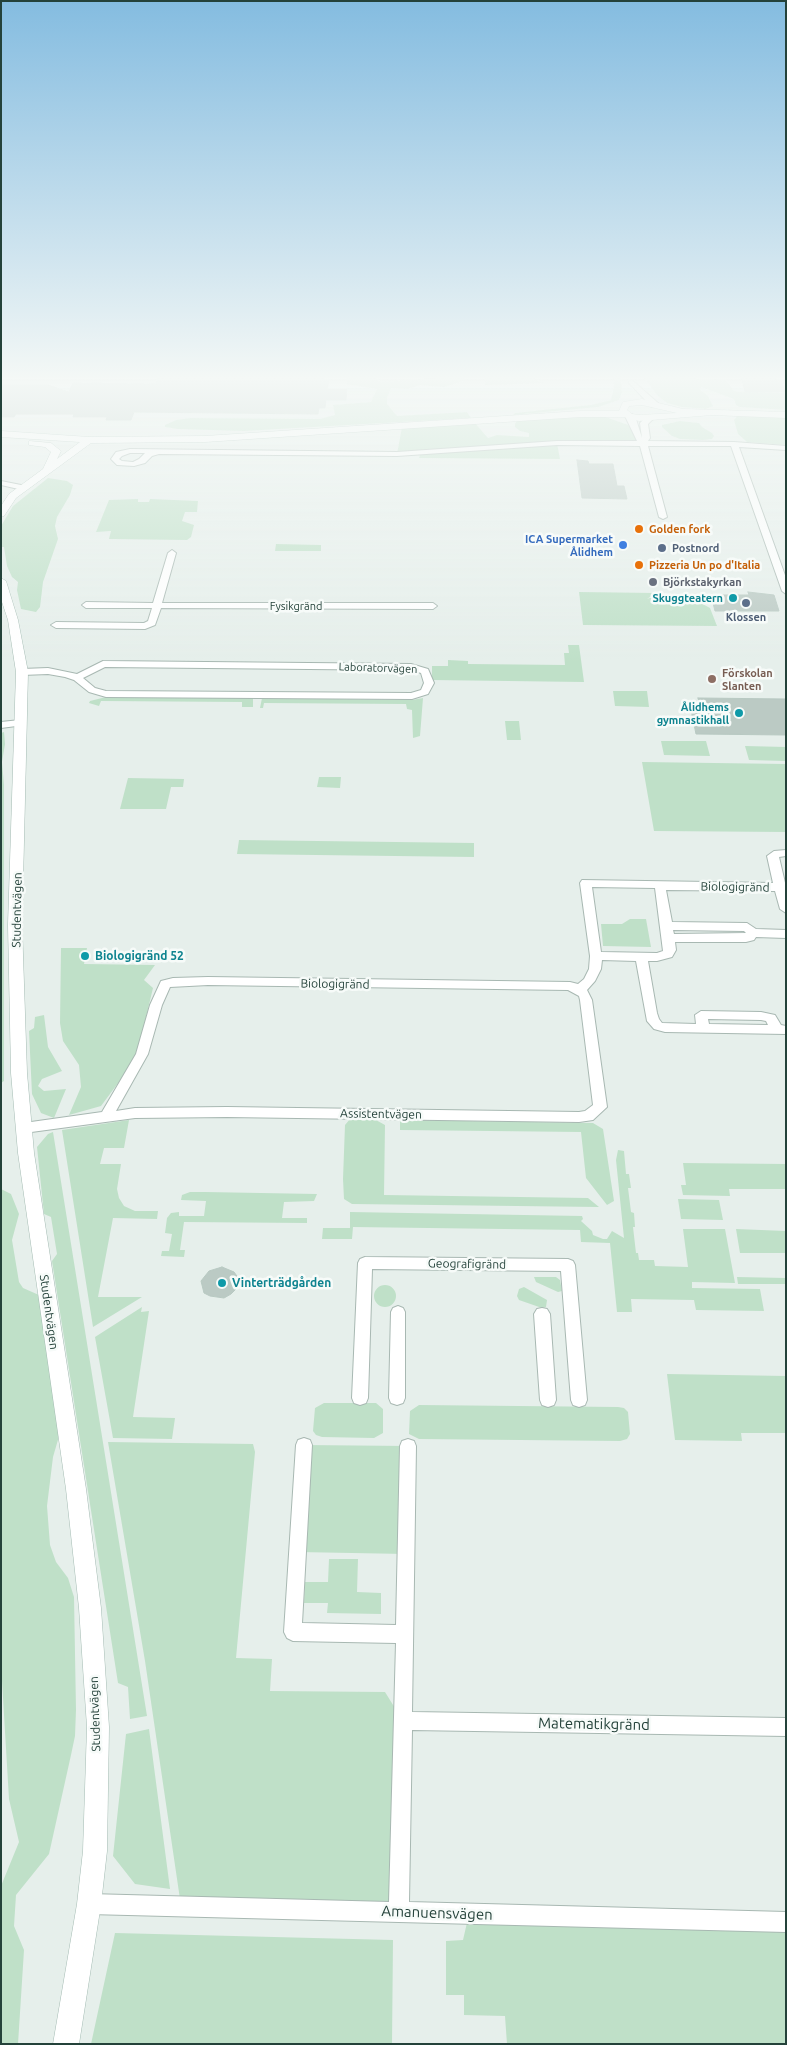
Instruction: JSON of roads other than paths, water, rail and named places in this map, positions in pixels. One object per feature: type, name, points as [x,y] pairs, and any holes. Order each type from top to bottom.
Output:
[{"type":"street","points":[[1,514],[12,496],[45,471]]},
{"type":"street","points":[[650,471],[662,517]]},
{"type":"street","points":[[744,471],[786,591]]},
{"type":"street","points":[[1,483],[23,488]]},
{"type":"street","points":[[56,625],[145,626],[152,623],[172,553]]},
{"type":"street","name":"Studentvägen","points":[[1,581],[13,620],[22,672],[15,925],[19,1073],[24,1128],[76,1490],[90,1608],[98,1727],[95,1851],[89,1904],[66,2044]]},
{"type":"street","name":"Fysikgränd","points":[[86,605],[433,606]]},
{"type":"street","name":"Laboratorvägen","points":[[22,672],[48,671],[77,678],[87,687],[98,692],[115,694],[412,696],[425,692],[429,683],[428,675],[421,668],[391,667],[103,664],[77,678]]},
{"type":"street","points":[[1,726],[20,723]]},
{"type":"street","points":[[786,853],[778,853],[774,856],[773,861],[786,909]]},
{"type":"street","name":"Biologigränd","points":[[107,1115],[142,1054],[165,984],[173,982],[560,985],[579,990],[589,981],[595,969],[596,956],[586,883],[780,887]]},
{"type":"street","points":[[596,956],[657,957],[668,954],[670,950],[668,932],[660,886]]},
{"type":"street","points":[[668,932],[746,938],[750,937],[753,933],[786,934]]},
{"type":"street","points":[[641,957],[654,1021],[658,1026],[665,1028],[703,1028],[700,1015],[761,1016],[771,1018],[781,1030]]},
{"type":"street","name":"Assistentvägen","points":[[24,1128],[107,1115],[136,1113],[227,1112],[588,1116],[600,1107],[586,1000],[584,994],[579,990]]},
{"type":"street","name":"Geografigränd","points":[[360,1398],[365,1263],[568,1265],[579,1400]]},
{"type":"street","points":[[397,1398],[398,1312]]},
{"type":"street","points":[[542,1314],[548,1400]]},
{"type":"street","points":[[304,1445],[293,1632],[405,1634]]},
{"type":"street","points":[[399,1912],[408,1446]]},
{"type":"street","name":"Matematikgränd","points":[[403,1721],[786,1727]]},
{"type":"street","name":"Amanuensvägen","points":[[89,1904],[786,1922]]},
{"type":"place","name":"Golden fork","points":[[639,529]]},
{"type":"place","name":"ICA Supermarket Ålidhem","points":[[623,545]]},
{"type":"place","name":"Postnord","points":[[662,548]]},
{"type":"place","name":"Pizzeria Un po d'Italia","points":[[639,565]]},
{"type":"place","name":"Björkstakyrkan","points":[[653,582]]},
{"type":"place","name":"Skuggteatern","points":[[733,598]]},
{"type":"place","name":"Klossen","points":[[746,603]]},
{"type":"place","name":"Förskolan Slanten","points":[[712,679]]},
{"type":"place","name":"Ålidhems gymnastikhall","points":[[739,713]]},
{"type":"place","name":"Biologigränd 52","points":[[85,956]]},
{"type":"place","name":"Vinterträdgården","points":[[222,1283]]}]
